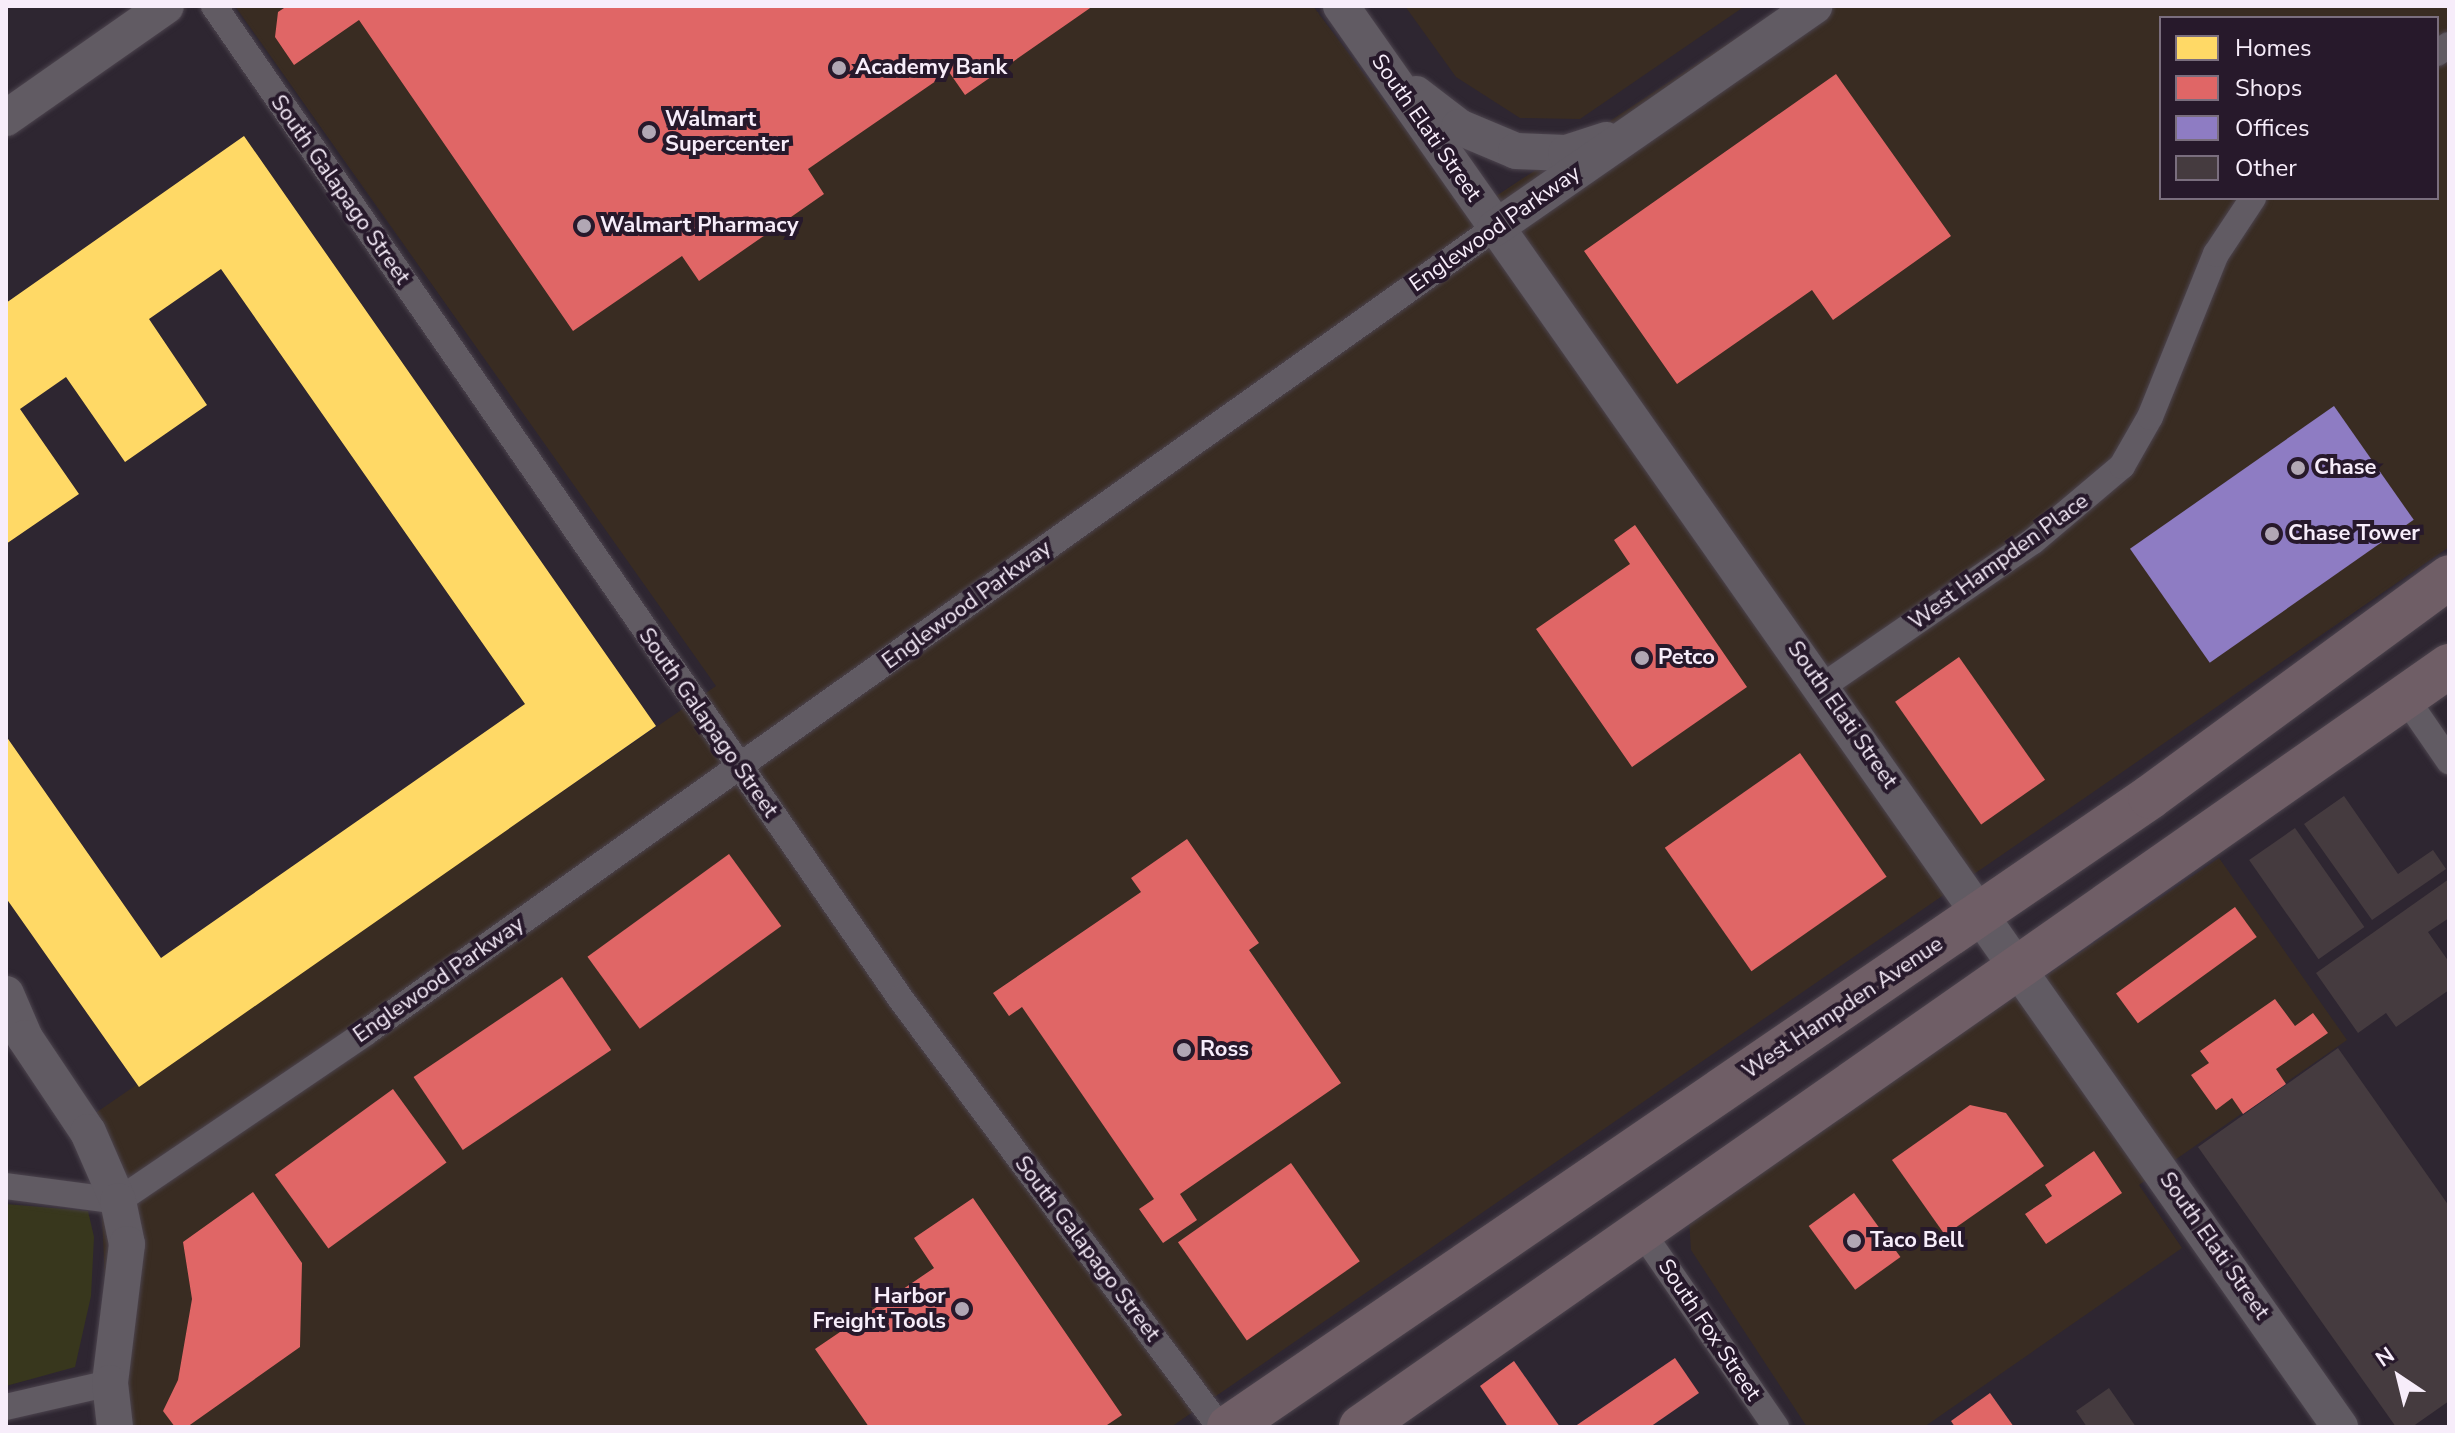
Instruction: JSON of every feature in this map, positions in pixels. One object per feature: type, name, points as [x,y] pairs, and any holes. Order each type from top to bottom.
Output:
[{"type":"highway","name":"West Hampden Avenue","points":[[1229,1427],[1980,914],[2316,678],[2449,577]]},
{"type":"highway","points":[[1361,1427],[2020,969],[2449,666]]},
{"type":"street","points":[[6,118],[166,6]]},
{"type":"street","name":"South Galapago Street","points":[[214,6],[900,998],[1220,1427]]},
{"type":"street","name":"South Elati Street","points":[[1341,6],[1495,228],[1823,686],[2340,1427]]},
{"type":"street","name":"Englewood Parkway","points":[[118,1201],[1814,6]]},
{"type":"street","points":[[1381,65],[1459,127],[1516,151],[1566,153],[1648,122]]},
{"type":"street","name":"West Hampden Place","points":[[1823,686],[2032,542],[2122,466],[2150,417],[2216,254],[2252,200]]},
{"type":"street","points":[[2405,697],[2449,761]]},
{"type":"street","points":[[6,994],[16,1029],[81,1119],[118,1201],[127,1244],[110,1383],[115,1427]]},
{"type":"street","points":[[6,1186],[118,1201]]},
{"type":"street","name":"South Fox Street","points":[[1642,1232],[1776,1427]]},
{"type":"street","points":[[6,1407],[48,1393],[110,1383]]},
{"type":"shaded area","points":[[235,6],[1313,6],[1469,214],[1784,6],[2449,6],[2449,547],[1171,1427],[112,1427],[97,1112],[716,686]]},
{"type":"shaded area","points":[[1405,6],[1745,6],[1580,119],[1520,118],[1456,77]]},
{"type":"shaded area","points":[[2219,858],[2347,1040],[2139,1185],[2182,1248],[1924,1427],[1807,1427],[1691,1250],[1689,1219]]},
{"type":"shaded area","points":[[6,1204],[88,1211],[94,1237],[91,1296],[75,1367],[6,1386]]},
{"type":"building: Homes","points":[[244,136],[656,726],[139,1087],[6,898],[6,736],[161,958],[525,704],[221,269],[149,319],[207,405],[125,462],[66,377],[20,409],[79,494],[6,544],[6,303]]},
{"type":"building: Shops","name":"Walmart Supercenter","points":[[287,6],[1093,6],[965,95],[949,72],[808,169],[824,194],[699,281],[682,256],[573,331],[359,20],[294,65],[275,37],[278,12]]},
{"type":"building: Shops","points":[[1836,74],[1951,236],[1833,320],[1812,290],[1677,384],[1584,251]]},
{"type":"building: Shops","name":"Petco","points":[[1635,525],[1747,687],[1632,767],[1536,629],[1630,564],[1614,540]]},
{"type":"building: Shops","points":[[1959,657],[2045,780],[1981,825],[1895,702]]},
{"type":"building: Shops","points":[[1800,753],[1887,877],[1751,971],[1665,848]]},
{"type":"building: Shops","name":"Ross","points":[[1187,839],[1259,943],[1249,950],[1341,1083],[1180,1194],[1197,1220],[1163,1243],[1139,1209],[1154,1199],[1022,1007],[1009,1016],[993,993],[1141,892],[1131,878]]},
{"type":"building: Shops","points":[[729,854],[781,926],[640,1029],[587,957]]},
{"type":"building: Shops","points":[[2235,907],[2257,937],[2138,1023],[2116,993]]},
{"type":"building: Shops","points":[[562,977],[611,1050],[463,1150],[414,1077]]},
{"type":"building: Shops","points":[[2275,999],[2295,1026],[2313,1013],[2328,1033],[2276,1069],[2286,1084],[2243,1114],[2232,1098],[2216,1110],[2191,1075],[2209,1063],[2200,1051]]},
{"type":"building: Shops","points":[[393,1089],[446,1163],[328,1248],[275,1175]]},
{"type":"building: Shops","points":[[1970,1105],[2006,1113],[2044,1166],[1945,1235],[1892,1160]]},
{"type":"building: Shops","points":[[2094,1151],[2122,1193],[2046,1244],[2025,1214],[2052,1196],[2045,1185]]},
{"type":"building: Shops","points":[[1291,1163],[1360,1261],[1247,1340],[1178,1242]]},
{"type":"building: Shops","points":[[253,1192],[302,1263],[300,1347],[187,1427],[175,1427],[163,1411],[178,1380],[192,1299],[183,1242]]},
{"type":"building: Shops","name":"Taco Bell","points":[[1854,1193],[1900,1257],[1855,1290],[1809,1226]]},
{"type":"building: Shops","name":"Harbor Freight Tools","points":[[973,1198],[1122,1415],[1104,1427],[869,1427],[815,1349],[934,1268],[914,1238]]},
{"type":"building: Shops","points":[[1675,1358],[1699,1393],[1650,1427],[1574,1427]]},
{"type":"building: Shops","points":[[1514,1361],[1560,1427],[1508,1427],[1480,1386]]},
{"type":"building: Shops","points":[[1990,1393],[2014,1427],[1955,1427],[1951,1421]]},
{"type":"building: Offices","name":"Chase Tower","points":[[2334,406],[2414,520],[2210,663],[2130,549]]},
{"type":"building: Other","points":[[2344,796],[2398,874],[2433,850],[2446,869],[2372,920],[2304,824]]},
{"type":"building: Other","points":[[2295,828],[2364,927],[2319,959],[2249,860]]},
{"type":"building: Other","points":[[2449,879],[2449,918],[2428,932],[2449,962],[2449,990],[2396,1027],[2386,1013],[2358,1033],[2316,973]]},
{"type":"building: Other","points":[[2338,1048],[2449,1206],[2449,1401],[2412,1427],[2396,1427],[2198,1147]]},
{"type":"building: Other","points":[[2109,1388],[2136,1427],[2087,1427],[2076,1411]]},
{"type":"place","name":"Academy Bank","points":[[839,68]]},
{"type":"place","name":"Walmart Supercenter","points":[[649,132]]},
{"type":"place","name":"Walmart Pharmacy","points":[[584,226]]},
{"type":"place","name":"Chase","points":[[2298,468]]},
{"type":"place","name":"Chase Tower","points":[[2272,534]]},
{"type":"place","name":"Petco","points":[[1642,658]]},
{"type":"place","name":"Ross","points":[[1184,1050]]},
{"type":"place","name":"Taco Bell","points":[[1854,1241]]},
{"type":"place","name":"Harbor Freight Tools","points":[[962,1309]]}]
